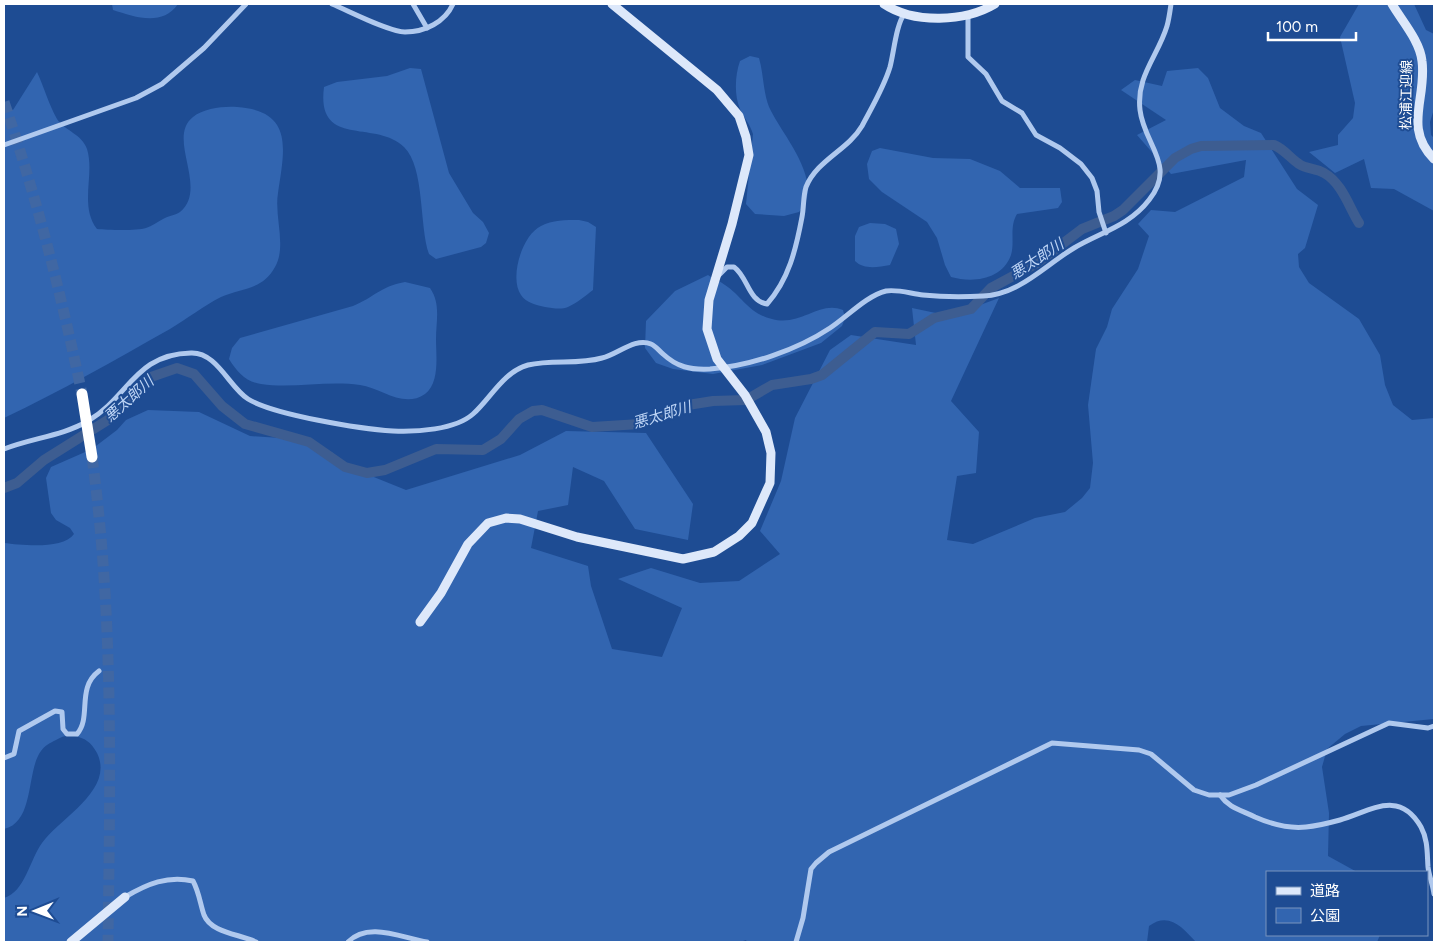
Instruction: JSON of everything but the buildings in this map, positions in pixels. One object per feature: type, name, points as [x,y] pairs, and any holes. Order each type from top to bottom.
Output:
[{"type":"highway","points":[[80,394],[90,458]]},
{"type":"street","points":[[4,145],[136,98],[162,84],[204,48],[246,4]]},
{"type":"street","points":[[332,4],[404,32],[427,28],[446,15],[453,4]]},
{"type":"street","points":[[413,4],[427,28]]},
{"type":"street","points":[[420,622],[442,593],[468,544],[488,522],[506,518],[520,519],[577,537],[683,559],[714,552],[739,536],[752,523],[770,483],[771,453],[766,432],[757,414],[725,367],[717,359],[707,328],[709,300],[749,156],[746,137],[739,116],[718,90],[612,4]]},
{"type":"street","points":[[884,4],[905,13],[947,19],[968,15],[995,4]]},
{"type":"street","points":[[4,450],[74,429],[100,413],[154,360],[192,353],[206,358],[228,376],[239,392],[256,403],[322,421],[393,431],[413,430],[461,422],[470,417],[506,378],[525,366],[543,362],[596,360],[630,346],[643,343],[651,344],[674,364],[687,369],[725,367],[761,358],[810,340],[885,291],[953,297],[999,294],[1030,280],[1074,248],[1131,219],[1149,201],[1161,178],[1158,159],[1142,118],[1140,91],[1149,62],[1167,26],[1171,4]]},
{"type":"street","name":"松浦江迎線","points":[[1392,4],[1420,51],[1423,63],[1417,127],[1426,151],[1434,160]]},
{"type":"street","points":[[716,279],[727,267],[734,266],[739,270],[754,297],[760,303],[767,304],[778,292],[794,258],[807,187],[819,167],[844,147],[862,126],[885,80],[898,38],[899,20],[905,13]]},
{"type":"street","points":[[968,15],[968,57],[986,74],[1002,101],[1022,113],[1036,135],[1060,148],[1081,164],[1092,178],[1097,191],[1099,212],[1106,233]]},
{"type":"street","points":[[4,758],[14,754],[19,731],[55,711],[62,712],[63,729],[66,734],[77,734],[81,726],[89,682],[99,671]]},
{"type":"street","points":[[796,942],[803,918],[809,876],[816,862],[838,848],[1052,743],[1139,750],[1151,754],[1194,790],[1209,795],[1220,795],[1237,793],[1389,723],[1428,728],[1434,726]]},
{"type":"street","points":[[1220,795],[1229,806],[1263,821],[1286,827],[1321,825],[1342,820],[1368,808],[1381,805],[1396,806],[1406,811],[1421,827],[1426,842],[1428,869],[1434,894]]},
{"type":"street","points":[[71,942],[125,897],[153,883],[171,878],[193,881],[200,896],[205,917],[210,924],[256,942]]},
{"type":"street","points":[[348,942],[362,932],[386,933],[427,942]]},
{"type":"green space","points":[[112,4],[178,4],[164,16],[148,18],[113,10]]},
{"type":"green space","points":[[1359,4],[1414,4],[1426,30],[1434,34],[1434,109],[1430,122],[1431,135],[1434,138],[1434,211],[1394,189],[1371,188],[1364,159],[1335,173],[1309,152],[1338,145],[1338,135],[1353,118],[1355,103],[1340,37]]},
{"type":"green space","points":[[750,56],[759,58],[768,105],[800,161],[808,188],[806,201],[799,212],[784,216],[755,214],[746,204],[753,134],[738,103],[736,85],[740,61]]},
{"type":"green space","points":[[410,68],[421,69],[449,173],[473,213],[483,222],[489,233],[486,243],[481,247],[436,259],[429,254],[426,242],[419,182],[411,156],[404,147],[392,139],[338,126],[329,119],[324,106],[324,87],[337,82],[387,76]]},
{"type":"green space","points":[[1198,68],[1208,78],[1220,108],[1244,126],[1261,133],[1297,189],[1318,205],[1305,248],[1298,254],[1299,267],[1309,283],[1359,319],[1380,355],[1385,385],[1393,405],[1412,420],[1434,418],[1434,719],[1361,726],[1345,734],[1327,749],[1322,767],[1329,813],[1328,856],[1355,871],[1266,871],[1266,936],[1380,936],[1377,942],[1196,942],[1175,923],[1163,920],[1149,926],[1147,942],[747,942],[746,940],[740,942],[4,942],[4,898],[11,895],[22,882],[42,843],[50,833],[92,791],[99,779],[101,766],[95,749],[90,743],[81,738],[65,736],[48,744],[36,760],[21,817],[14,824],[4,829],[4,543],[52,544],[69,539],[74,534],[70,528],[56,520],[51,513],[46,478],[51,467],[92,449],[117,430],[126,420],[148,410],[199,412],[250,436],[311,440],[333,453],[339,463],[406,490],[520,455],[566,431],[646,433],[693,504],[688,540],[635,529],[604,481],[573,467],[568,505],[538,511],[531,548],[588,566],[591,586],[612,649],[662,657],[682,608],[618,579],[651,568],[700,583],[739,581],[780,554],[760,531],[781,481],[795,418],[830,350],[851,335],[916,345],[912,308],[950,316],[999,298],[951,401],[979,432],[976,473],[957,476],[947,540],[973,544],[1035,518],[1065,512],[1082,498],[1090,488],[1093,463],[1088,405],[1096,349],[1107,327],[1112,309],[1138,269],[1149,236],[1138,224],[1151,210],[1175,212],[1244,177],[1246,160],[1171,174],[1137,135],[1166,120],[1121,90],[1135,80],[1162,86],[1167,71]]},
{"type":"green space","points":[[37,72],[57,119],[85,144],[87,149],[89,159],[89,210],[97,229],[142,229],[180,212],[188,202],[190,190],[184,137],[186,126],[193,117],[220,107],[256,110],[269,116],[277,125],[282,136],[283,148],[277,202],[280,250],[275,267],[270,275],[258,284],[221,297],[170,329],[108,364],[4,418],[4,106],[13,110]]},
{"type":"green space","points":[[880,148],[933,158],[970,159],[1000,171],[1020,188],[1060,188],[1062,202],[1058,208],[1017,214],[1013,224],[1011,255],[1007,263],[994,275],[968,280],[951,277],[945,265],[937,238],[927,222],[882,192],[869,179],[867,164],[872,151]]},
{"type":"green space","points":[[579,220],[588,222],[596,227],[593,290],[575,304],[562,308],[545,307],[526,300],[521,295],[516,278],[519,258],[528,238],[534,231],[545,224]]},
{"type":"green space","points":[[870,223],[885,224],[896,229],[899,244],[890,265],[867,267],[855,261],[855,236],[859,227]]},
{"type":"green space","points":[[708,275],[731,290],[751,309],[772,319],[792,320],[826,308],[843,310],[845,318],[842,326],[821,343],[762,365],[713,374],[673,369],[656,363],[645,348],[646,321],[675,291]]},
{"type":"green space","points":[[405,282],[430,288],[437,306],[435,376],[430,389],[417,398],[401,399],[360,385],[285,386],[256,383],[242,376],[229,359],[232,348],[240,338],[353,306],[383,289]]},
{"type":"waterway","name":"悪太郎川","points":[[4,488],[17,483],[44,460],[111,418],[151,377],[177,368],[194,374],[222,406],[245,424],[309,442],[345,467],[367,473],[385,470],[436,449],[483,450],[501,439],[519,419],[533,411],[542,410],[592,427],[640,424],[688,405],[713,401],[746,400],[772,385],[811,379],[822,375],[875,332],[909,334],[934,318],[971,309],[991,288],[1037,263],[1082,229],[1114,216],[1123,210],[1175,158],[1201,146],[1274,145],[1302,166],[1321,171],[1330,177],[1345,196],[1359,223]]},
{"type":"tunnel","points":[[4,102],[48,247],[82,394]]},
{"type":"tunnel","points":[[92,457],[99,517],[107,638],[110,760],[108,942]]}]
